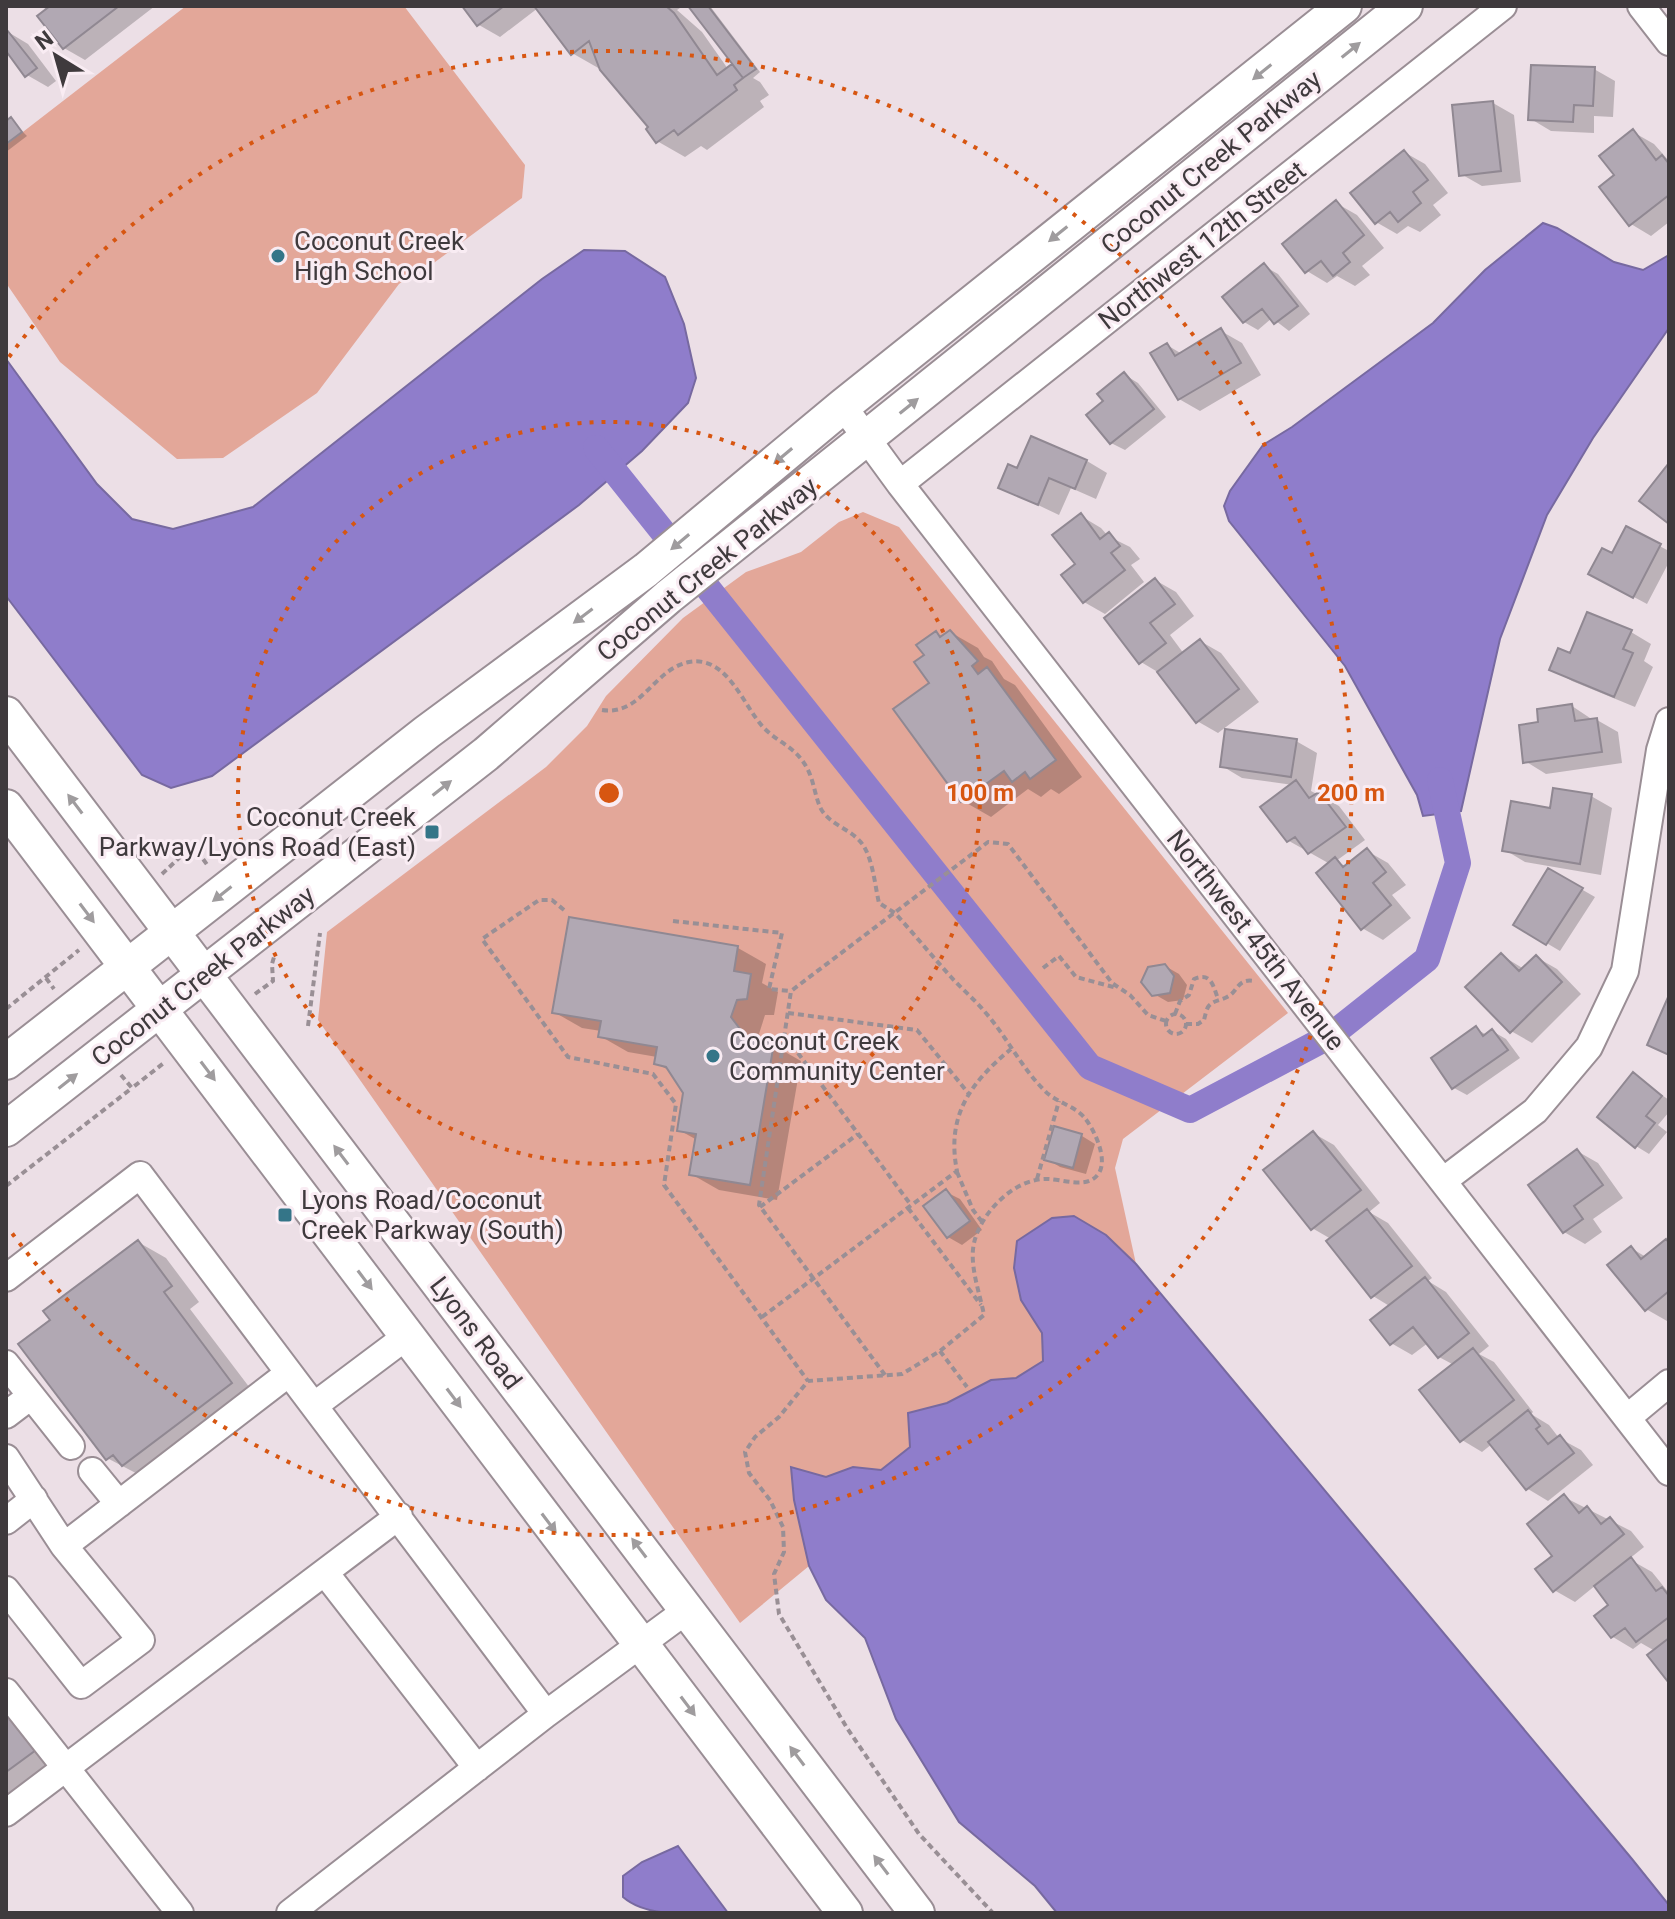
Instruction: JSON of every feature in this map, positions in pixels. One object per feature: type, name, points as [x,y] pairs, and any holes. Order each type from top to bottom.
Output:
[{"type":"main road","name":"Coconut Creek Parkway","points":[[6,1062],[427,732],[646,570],[843,406],[1344,6]]},
{"type":"main road","name":"Coconut Creek Parkway","points":[[6,1129],[486,754],[668,597],[1405,6]]},
{"type":"main road","name":"Lyons Road","points":[[6,714],[917,1913]]},
{"type":"main road","points":[[6,807],[845,1913]]},
{"type":"street","name":"Northwest 12th Street","points":[[900,484],[1503,6]]},
{"type":"street","points":[[1641,6],[1669,42]]},
{"type":"street","name":"Northwest 45th Avenue","points":[[843,406],[900,484],[1669,1472]]},
{"type":"street","points":[[1443,1181],[1535,1111],[1589,1047],[1625,971],[1660,750],[1669,721]]},
{"type":"street","points":[[6,1278],[140,1175],[546,1714]]},
{"type":"street","points":[[315,1405],[407,1336]]},
{"type":"street","points":[[6,1364],[71,1446]]},
{"type":"street","points":[[64,1546],[289,1373]]},
{"type":"street","points":[[1627,1418],[1669,1383]]},
{"type":"street","points":[[6,1415],[31,1396]]},
{"type":"street","points":[[6,1458],[64,1546],[141,1640],[81,1685],[6,1590]]},
{"type":"street","points":[[92,1471],[119,1504]]},
{"type":"street","points":[[6,1521],[34,1499]]},
{"type":"street","points":[[6,1813],[399,1516]]},
{"type":"street","points":[[326,1574],[477,1768]]},
{"type":"street","points":[[290,1913],[546,1714],[687,1610]]},
{"type":"street","points":[[6,1692],[180,1913]]},
{"type":"path","points":[[602,710],[627,708],[671,670],[689,662],[706,662],[721,671],[765,729],[795,750],[807,768],[821,808],[838,827],[863,845],[879,903],[895,913],[986,1013],[1046,1093],[1076,1110],[1085,1119],[1099,1147],[1103,1160],[1101,1171],[1094,1179],[1081,1182],[1037,1179],[1016,1188],[997,1204],[983,1223],[974,1244],[984,1315],[940,1351],[902,1374],[808,1381],[779,1417],[755,1437],[745,1452],[749,1473],[770,1500],[783,1527],[784,1552],[774,1574],[779,1614],[847,1728],[919,1834],[993,1913]]},
{"type":"path","points":[[673,921],[782,933],[769,989],[791,991],[988,842],[1008,844],[1112,983],[1130,995],[1148,1015],[1166,1021]]},
{"type":"path","points":[[564,910],[552,900],[539,900],[482,939],[568,1057],[653,1074],[676,1104],[664,1185],[808,1381]]},
{"type":"path","points":[[308,1026],[320,933]]},
{"type":"path","points":[[1043,968],[1059,956],[1076,977],[1120,989]]},
{"type":"path","points":[[1166,1021],[1175,1014],[1180,1001],[1189,995],[1194,979],[1202,976],[1213,983],[1218,1000]]},
{"type":"path","points":[[6,1009],[46,978]]},
{"type":"path","points":[[1186,1024],[1198,1024],[1204,1020],[1207,1008],[1230,996],[1236,985],[1247,979],[1263,989]]},
{"type":"path","points":[[791,991],[760,1207],[885,1375]]},
{"type":"path","points":[[788,1013],[917,1030],[969,1094]]},
{"type":"path","points":[[1175,1014],[1181,1015],[1186,1024]]},
{"type":"path","points":[[1166,1021],[1167,1028],[1174,1033],[1181,1032],[1186,1024]]},
{"type":"path","points":[[785,1036],[982,1306]]},
{"type":"path","points":[[983,1223],[973,1210],[957,1171],[954,1133],[959,1115],[979,1078],[1011,1049]]},
{"type":"path","points":[[6,1186],[132,1088]]},
{"type":"path","points":[[1037,1179],[1059,1101]]},
{"type":"path","points":[[760,1207],[858,1134]]},
{"type":"path","points":[[762,1317],[957,1171]]},
{"type":"path","points":[[940,1351],[967,1387]]},
{"type":"shaded area","points":[[186,6],[404,6],[525,165],[522,198],[431,265],[429,263],[399,284],[317,393],[223,458],[177,459],[60,362],[6,283],[6,145]]},
{"type":"shaded area","points":[[1543,223],[1614,262],[1643,270],[1669,255],[1669,328],[1593,438],[1547,515],[1500,639],[1461,811],[1423,816],[1417,795],[1345,666],[1229,521],[1224,506],[1230,491],[1263,445],[1433,323],[1485,270]]},
{"type":"shaded area","points":[[584,250],[625,251],[665,277],[684,324],[696,378],[688,403],[642,451],[579,505],[212,776],[171,788],[142,775],[6,596],[6,359],[97,484],[132,519],[173,529],[253,507],[542,279]]},
{"type":"shaded area","points":[[863,512],[899,527],[1288,1013],[1123,1139],[1115,1168],[1136,1264],[1106,1235],[1017,1241],[1014,1269],[1021,1300],[1042,1333],[1044,1361],[1016,1378],[991,1380],[947,1403],[908,1413],[910,1447],[881,1470],[853,1467],[826,1477],[791,1468],[794,1500],[809,1566],[740,1623],[318,1020],[327,932],[546,767],[587,726],[606,696],[683,618],[746,572],[801,552],[839,522]]},
{"type":"shaded area","points":[[1074,1216],[1106,1235],[1136,1264],[1632,1859],[1669,1905],[1669,1913],[1057,1913],[1035,1886],[959,1822],[896,1719],[865,1638],[826,1600],[809,1566],[794,1500],[791,1467],[826,1477],[853,1467],[881,1470],[910,1447],[908,1413],[947,1403],[991,1380],[1016,1378],[1043,1361],[1042,1333],[1021,1300],[1014,1268],[1017,1241],[1052,1218]]},
{"type":"shaded area","points":[[678,1846],[728,1913],[659,1912],[633,1904],[623,1897],[623,1876],[642,1862]]},
{"type":"building","points":[[50,6],[119,6],[63,49],[37,16]]},
{"type":"building","points":[[462,6],[504,6],[477,26]]},
{"type":"building","points":[[534,6],[666,6],[717,75],[732,64],[743,78],[734,85],[737,90],[678,135],[674,130],[656,143],[646,129],[648,127],[600,70],[589,41],[571,55]]},
{"type":"building","points":[[688,6],[708,6],[756,69],[743,78]]},
{"type":"building","points":[[7,30],[37,68],[25,77],[6,51]]},
{"type":"building","points":[[1531,65],[1595,67],[1593,106],[1574,105],[1573,122],[1528,120]]},
{"type":"building","points":[[1493,101],[1501,171],[1459,176],[1452,105]]},
{"type":"building","points":[[11,117],[22,132],[6,144],[6,121]]},
{"type":"building","points":[[1633,129],[1656,160],[1662,155],[1669,164],[1669,195],[1629,226],[1599,187],[1614,175],[1599,156]]},
{"type":"building","points":[[1404,150],[1428,180],[1413,192],[1421,203],[1398,222],[1390,212],[1375,224],[1350,193]]},
{"type":"building","points":[[1336,200],[1364,235],[1343,253],[1350,262],[1333,276],[1321,261],[1305,273],[1282,244]]},
{"type":"building","points":[[1264,263],[1298,306],[1274,324],[1262,309],[1243,323],[1222,297]]},
{"type":"building","points":[[1221,328],[1241,363],[1178,400],[1150,353],[1167,343],[1175,356]]},
{"type":"building","points":[[1124,372],[1154,409],[1110,444],[1086,415],[1103,401],[1097,394]]},
{"type":"building","points":[[1031,436],[1087,460],[1075,489],[1049,478],[1038,505],[998,488],[1008,464],[1017,468]]},
{"type":"building","points":[[1669,463],[1669,524],[1639,501]]},
{"type":"building","points":[[1081,513],[1100,539],[1109,532],[1120,546],[1111,553],[1125,570],[1083,603],[1061,575],[1075,564],[1052,535]]},
{"type":"building","points":[[1626,526],[1661,544],[1633,598],[1588,574],[1602,548],[1612,553]]},
{"type":"building","points":[[1155,578],[1175,604],[1150,623],[1166,643],[1139,664],[1104,618]]},
{"type":"building","points":[[1587,612],[1632,630],[1623,649],[1633,653],[1614,697],[1549,670],[1558,648],[1570,653]]},
{"type":"building","points":[[950,630],[978,661],[972,666],[978,674],[987,667],[1056,760],[1030,779],[1025,772],[1012,782],[1004,771],[961,802],[893,709],[929,683],[914,662],[924,655],[916,645],[936,631],[940,637]]},
{"type":"building","points":[[1200,639],[1239,689],[1196,723],[1157,672]]},
{"type":"building","points":[[1572,704],[1575,721],[1597,718],[1602,752],[1523,763],[1519,725],[1538,722],[1537,709]]},
{"type":"building","points":[[1225,729],[1297,739],[1291,777],[1220,767]]},
{"type":"building","points":[[1296,780],[1309,798],[1319,792],[1346,827],[1308,854],[1295,837],[1287,842],[1260,807]]},
{"type":"building","points":[[1553,788],[1592,794],[1580,864],[1502,851],[1511,801],[1550,808]]},
{"type":"building","points":[[1367,848],[1386,872],[1373,883],[1391,905],[1361,930],[1316,873],[1335,857],[1343,867]]},
{"type":"building","points":[[1548,868],[1583,888],[1546,945],[1513,925]]},
{"type":"building","name":"Coconut Creek Community Center","points":[[569,917],[738,946],[734,971],[751,974],[747,999],[737,1000],[731,1017],[747,1038],[774,1043],[750,1185],[689,1175],[696,1134],[677,1131],[683,1093],[666,1067],[654,1064],[657,1047],[598,1037],[601,1021],[552,1013]]},
{"type":"building","points":[[1501,953],[1519,971],[1536,955],[1562,982],[1510,1033],[1465,987]]},
{"type":"building","points":[[1165,964],[1174,976],[1170,993],[1152,996],[1141,982],[1148,967]]},
{"type":"building","points":[[1669,995],[1669,1055],[1647,1045]]},
{"type":"building","points":[[1476,1026],[1483,1036],[1492,1029],[1508,1050],[1452,1089],[1431,1058]]},
{"type":"building","points":[[1633,1072],[1662,1096],[1646,1116],[1655,1123],[1635,1148],[1597,1117]]},
{"type":"building","points":[[1054,1126],[1082,1134],[1073,1168],[1044,1160]]},
{"type":"building","points":[[1313,1131],[1361,1190],[1311,1230],[1263,1170]]},
{"type":"building","points":[[1577,1149],[1603,1185],[1574,1206],[1583,1219],[1563,1233],[1528,1185]]},
{"type":"building","points":[[946,1189],[970,1221],[947,1238],[923,1206]]},
{"type":"building","points":[[1367,1209],[1412,1266],[1371,1298],[1326,1241]]},
{"type":"building","points":[[1666,1239],[1669,1243],[1669,1291],[1645,1311],[1607,1265],[1631,1246],[1641,1259]]},
{"type":"building","points":[[138,1240],[172,1286],[164,1292],[232,1383],[122,1466],[113,1455],[106,1460],[18,1344],[50,1320],[43,1311]]},
{"type":"building","points":[[1425,1277],[1469,1333],[1438,1358],[1413,1327],[1390,1345],[1370,1320]]},
{"type":"building","points":[[1473,1348],[1514,1400],[1460,1442],[1419,1390]]},
{"type":"building","points":[[1528,1410],[1540,1426],[1536,1429],[1548,1444],[1560,1435],[1574,1453],[1526,1490],[1488,1442]]},
{"type":"building","points":[[1564,1494],[1579,1513],[1587,1506],[1601,1524],[1610,1517],[1624,1534],[1553,1592],[1535,1569],[1552,1556],[1527,1524]]},
{"type":"building","points":[[1631,1557],[1656,1591],[1662,1587],[1669,1596],[1669,1617],[1636,1642],[1625,1628],[1611,1638],[1594,1616],[1608,1605],[1594,1586]]},
{"type":"building","points":[[1669,1638],[1669,1683],[1647,1655]]},
{"type":"building","points":[[6,1710],[36,1750],[6,1772]]},
{"type":"waterway","points":[[596,448],[1090,1067],[1190,1110],[1330,1036],[1427,959],[1458,863],[1440,780]]},
{"type":"place","name":"Coconut Creek High School","points":[[278,256]]},
{"type":"place","name":"Coconut Creek Parkway/Lyons Road (East)","points":[[432,832]]},
{"type":"place","name":"Coconut Creek Community Center","points":[[713,1056]]},
{"type":"place","name":"Lyons Road/Coconut Creek Parkway (South)","points":[[285,1215]]}]
